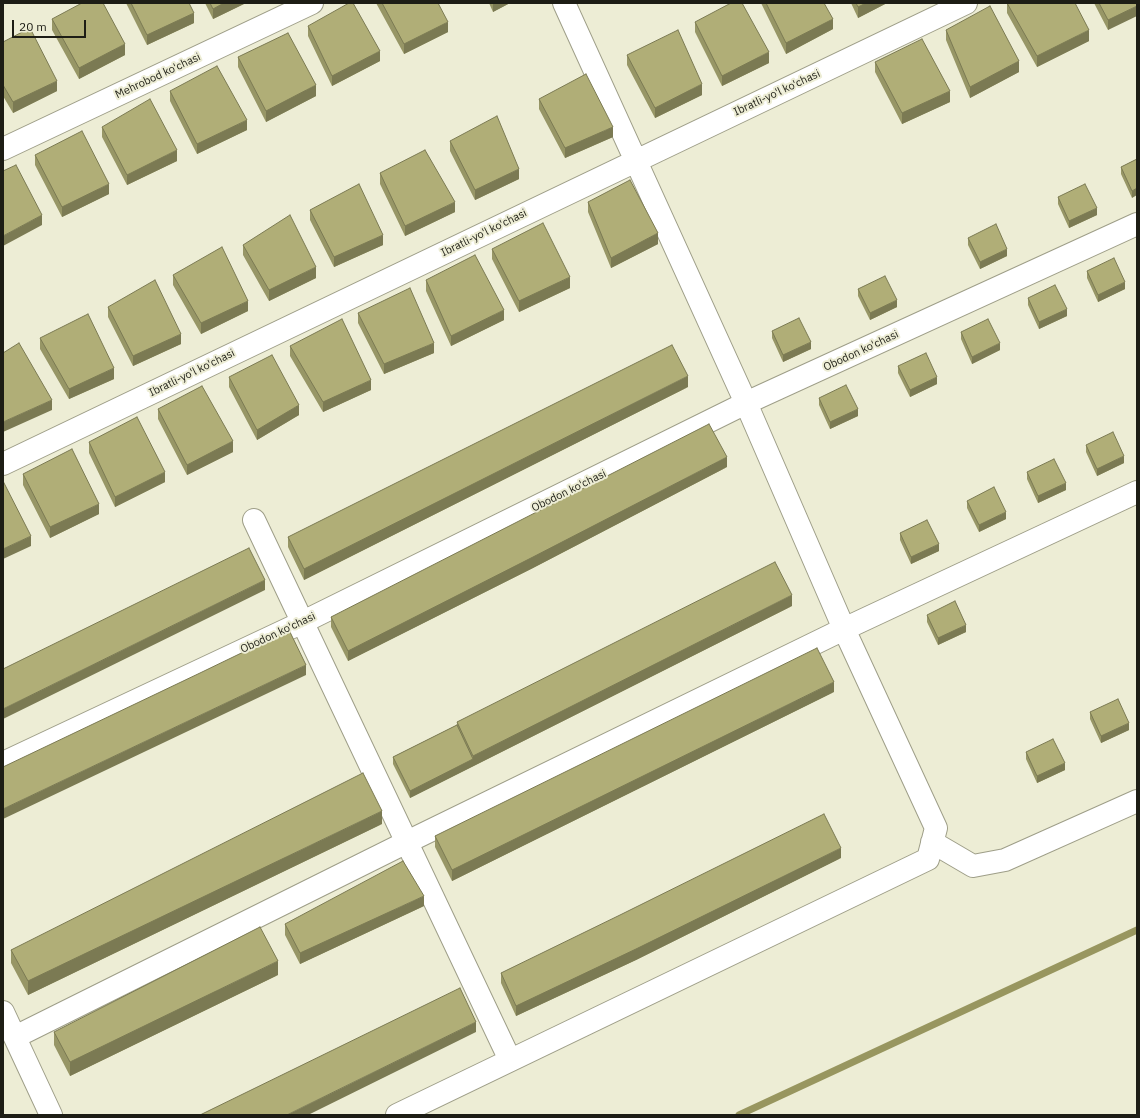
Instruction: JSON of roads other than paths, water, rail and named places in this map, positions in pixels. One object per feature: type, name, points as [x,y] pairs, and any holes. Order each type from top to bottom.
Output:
[{"type":"street","name":"Mehrobod ko'chasi","points":[[3,149],[312,3]]},
{"type":"street","points":[[396,1115],[928,859],[936,828],[844,629],[746,403],[564,3]]},
{"type":"street","name":"Ibratli-yo'l ko'chasi","points":[[3,464],[635,160],[966,3]]},
{"type":"street","name":"Obodon ko'chasi","points":[[3,763],[303,622],[746,403],[1137,224]]},
{"type":"street","points":[[15,1037],[407,842],[844,629],[1137,492]]},
{"type":"street","points":[[254,520],[510,1060]]},
{"type":"street","points":[[932,842],[973,866],[1005,860],[1137,801]]},
{"type":"street","points":[[3,1012],[51,1115]]},
{"type":"waterway","points":[[739,1115],[1137,930]]}]
